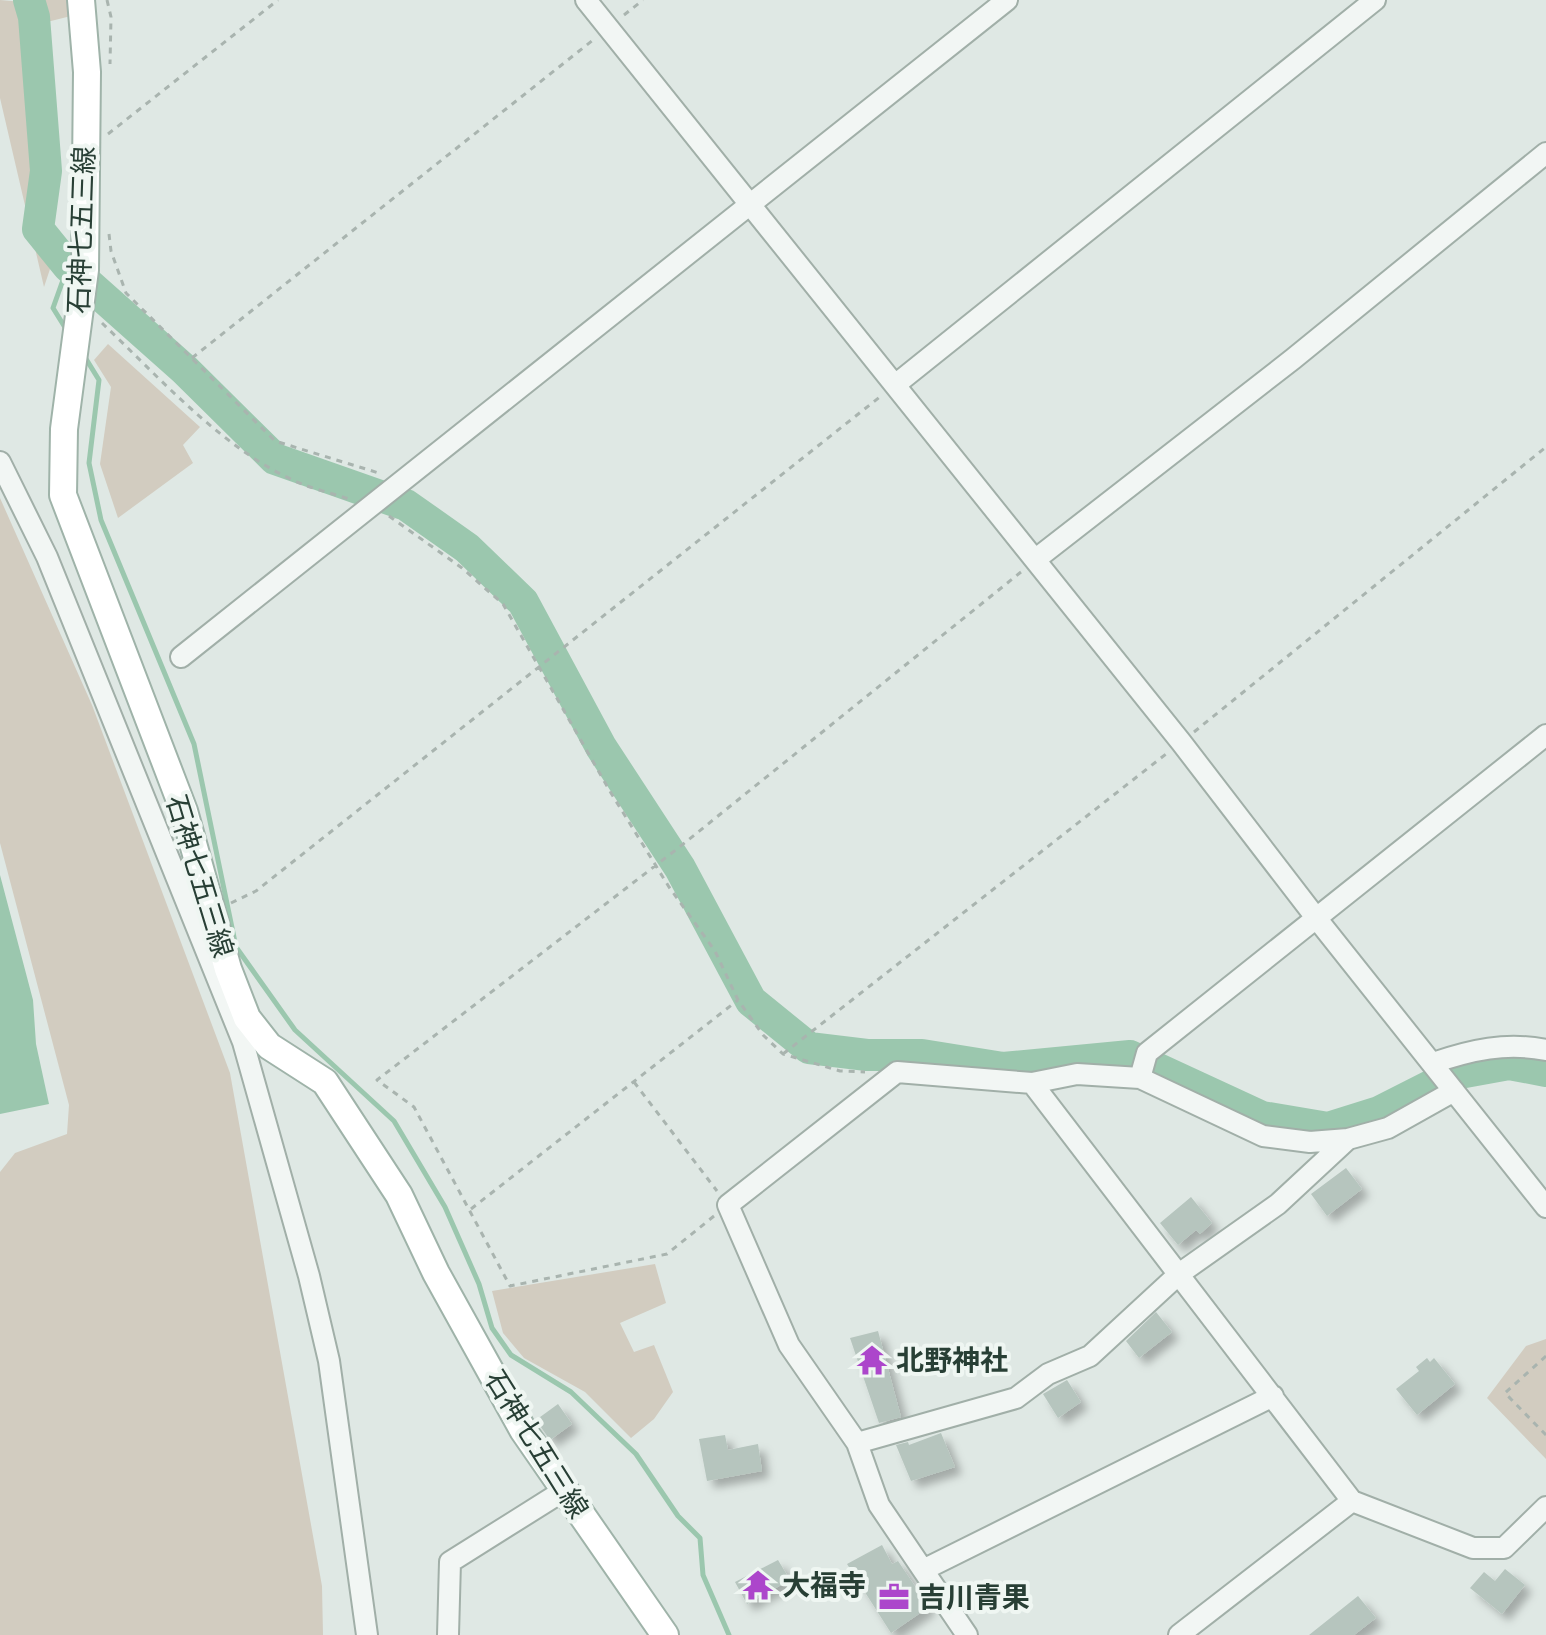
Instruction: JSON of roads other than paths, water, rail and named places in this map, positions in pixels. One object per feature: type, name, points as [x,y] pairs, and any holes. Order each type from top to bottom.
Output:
[{"type":"main road","name":"石神七五三線","points":[[81,0],[87,72],[85,270],[64,429],[63,495],[184,811],[228,969],[247,1018],[269,1046],[325,1082],[399,1195],[442,1285],[523,1430],[665,1635]]},
{"type":"street","points":[[586,0],[1036,559],[1546,1207]]},
{"type":"street","points":[[181,657],[1007,0]]},
{"type":"street","points":[[895,385],[1375,0]]},
{"type":"street","points":[[1036,559],[1293,359],[1546,153]]},
{"type":"street","points":[[0,462],[47,557],[243,1042],[309,1276],[329,1361],[367,1635]]},
{"type":"street","points":[[1143,1068],[1317,919],[1546,735]]},
{"type":"street","points":[[1433,1063],[1477,1048],[1525,1045],[1546,1050]]},
{"type":"street","points":[[967,1635],[879,1505],[857,1443],[789,1345],[728,1205],[897,1072],[1032,1083],[1077,1074],[1143,1068],[1263,1136],[1310,1142],[1348,1139],[1388,1128],[1454,1091]]},
{"type":"street","points":[[1032,1083],[1352,1501],[1473,1548],[1504,1548],[1546,1507]]},
{"type":"street","points":[[857,1443],[1016,1398],[1048,1374],[1090,1356],[1179,1274],[1278,1204],[1348,1139]]},
{"type":"street","points":[[923,1570],[1273,1396]]},
{"type":"street","points":[[448,1635],[450,1562],[563,1491]]},
{"type":"street","points":[[1179,1635],[1352,1501]]},
{"type":"waterway","points":[[29,0],[34,17],[46,171],[38,229],[68,266],[185,370],[275,459],[406,505],[467,548],[523,602],[601,747],[680,868],[751,1001],[809,1048],[867,1055],[922,1055],[1003,1068],[1130,1056],[1262,1117],[1328,1128],[1379,1112],[1454,1074],[1509,1064],[1546,1071]]},
{"type":"waterway","points":[[66,329],[53,308],[68,266]]},
{"type":"waterway","points":[[83,354],[99,380],[89,463],[101,520],[194,744],[236,947],[295,1030],[394,1121],[445,1207],[479,1284],[492,1328],[511,1355],[571,1392],[636,1454],[678,1516],[700,1538],[703,1575],[729,1635]]},
{"type":"place","name":"北野神社","points":[[872,1360]]},
{"type":"place","name":"大福寺","points":[[758,1585]]},
{"type":"place","name":"吉川青果","points":[[894,1597]]}]
